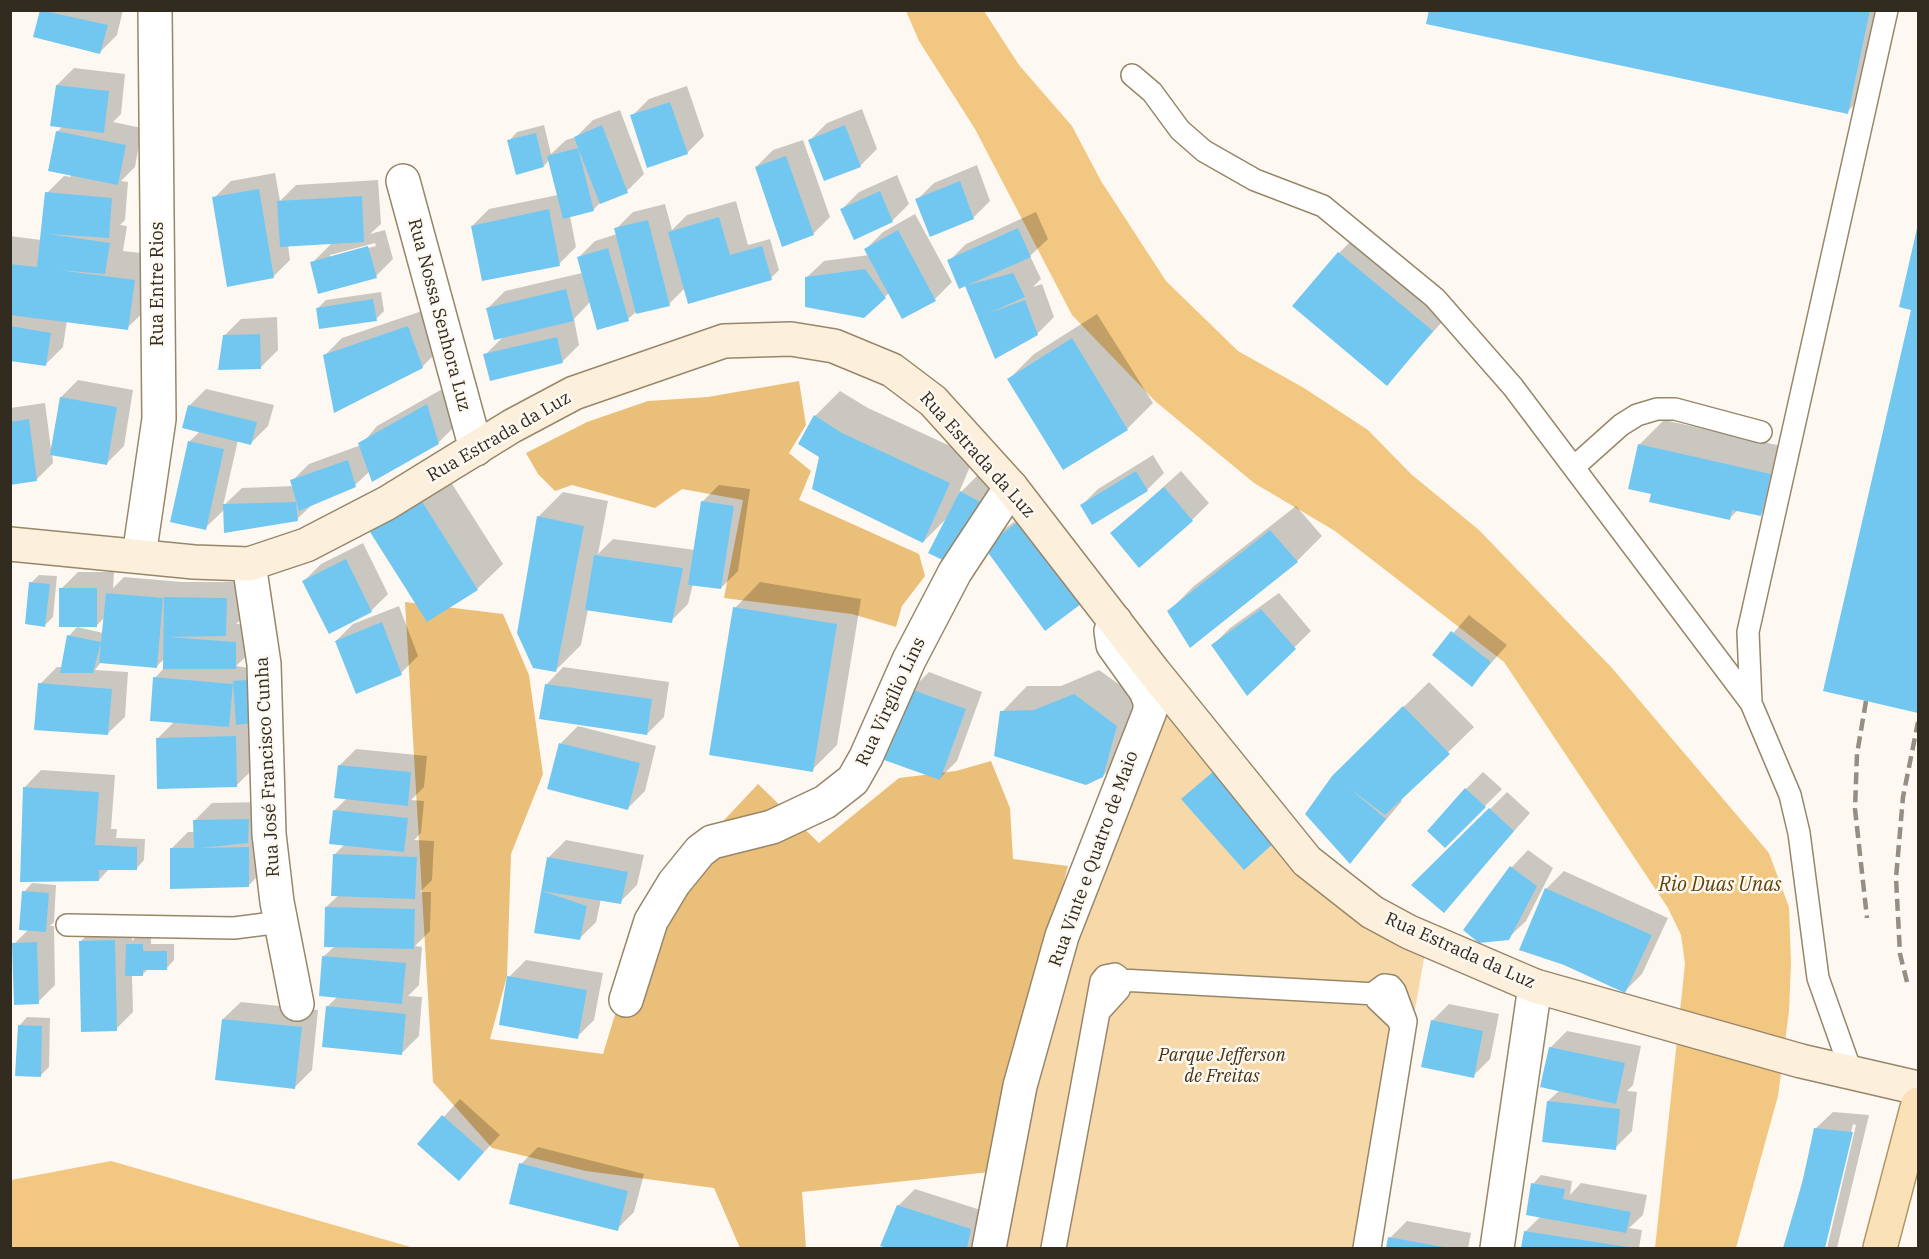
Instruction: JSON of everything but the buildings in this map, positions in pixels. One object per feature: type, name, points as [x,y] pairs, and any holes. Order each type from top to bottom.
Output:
[{"type":"main road","name":"Rua Estrada da Luz","points":[[10,544],[194,562],[249,564],[306,546],[387,503],[574,393],[655,363],[724,341],[791,339],[834,346],[892,370],[933,401],[1011,487],[1307,861],[1372,912],[1409,932],[1535,986],[1801,1061],[1918,1088]]},
{"type":"main road","points":[[1880,1248],[1918,1104]]},
{"type":"street","name":"Rua Entre Rios","points":[[139,556],[159,419],[155,10]]},
{"type":"street","name":"Rua Nossa Senhora Luz","points":[[403,181],[476,449]]},
{"type":"street","name":"Rua Virgílio Lins","points":[[626,1000],[651,921],[674,883],[700,851],[712,842],[772,827],[825,802],[853,780],[866,757],[909,660],[955,572],[1011,487]]},
{"type":"street","name":"Rua José Francisco Cunha","points":[[249,564],[264,664],[270,834],[281,922],[297,1005]]},
{"type":"street","name":"Rua Vinte e Quatro de Maio","points":[[989,1248],[1020,1086],[1062,936],[1150,711],[1150,701],[1146,691],[1113,645],[1111,631],[1115,621]]},
{"type":"street","points":[[1497,1248],[1535,986]]},
{"type":"lane","points":[[1751,703],[1748,632],[1887,10]]},
{"type":"lane","points":[[1132,75],[1152,92],[1180,130],[1204,151],[1255,180],[1323,206],[1435,298],[1514,387],[1751,703],[1790,795],[1799,833],[1818,978],[1851,1071]]},
{"type":"lane","points":[[1574,467],[1621,425],[1637,415],[1657,409],[1675,409],[1761,432]]},
{"type":"lane","points":[[67,925],[234,928],[281,922]]},
{"type":"lane","points":[[1053,1248],[1099,1012],[1119,990],[1121,980],[1376,993],[1384,985],[1391,986],[1406,1021],[1370,1248]]},
{"type":"lane","points":[[1364,1248],[1401,1026],[1398,1020],[1379,1003],[1376,993]]},
{"type":"green space","name":"Parque Jefferson de Freitas","points":[[1168,709],[1425,953],[1373,1248],[1005,1248],[1053,1003]]},
{"type":"shaded area","points":[[799,381],[806,425],[789,453],[811,471],[799,500],[919,554],[925,576],[902,606],[896,627],[852,614],[724,598],[743,500],[682,489],[655,508],[572,485],[555,491],[538,474],[526,453],[587,422],[648,401],[708,397]]},
{"type":"shaded area","points":[[405,602],[503,614],[529,675],[543,774],[511,854],[507,976],[490,1039],[603,1054],[650,899],[758,784],[819,843],[899,778],[956,771],[991,761],[1010,808],[1013,859],[1068,866],[990,1172],[802,1192],[806,1248],[740,1248],[714,1188],[586,1171],[492,1148],[433,1082]]},
{"type":"water","name":"Rio Duas Unas","points":[[906,11],[984,11],[1019,65],[1072,126],[1101,181],[1166,281],[1238,351],[1304,388],[1368,430],[1411,474],[1479,530],[1612,668],[1769,853],[1789,907],[1791,963],[1789,1011],[1778,1096],[1736,1248],[1655,1248],[1685,964],[1681,935],[1668,908],[1504,662],[1335,531],[1254,483],[1155,401],[1072,315],[975,129],[919,41]]},
{"type":"water","points":[[111,1161],[414,1248],[11,1248],[11,1180]]},
{"type":"railway","points":[[1866,701],[1857,754],[1855,809],[1867,918]]},
{"type":"railway","points":[[1907,982],[1900,954],[1896,878],[1903,797],[1918,722]]}]
